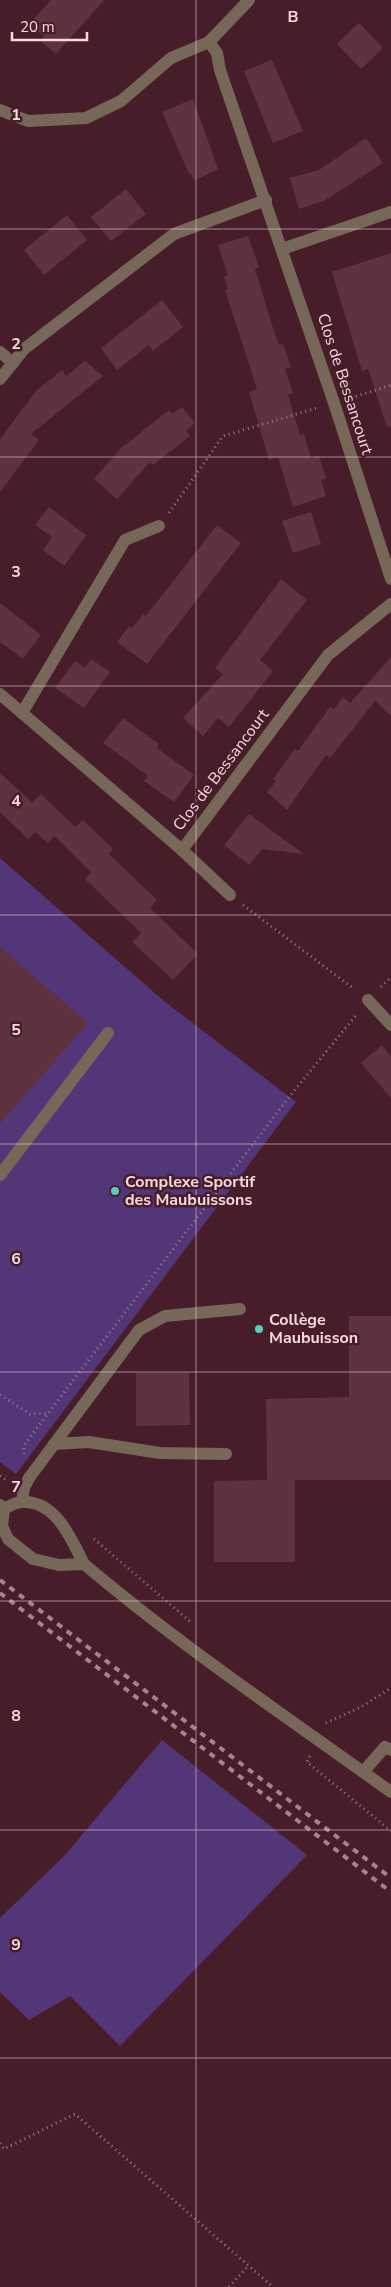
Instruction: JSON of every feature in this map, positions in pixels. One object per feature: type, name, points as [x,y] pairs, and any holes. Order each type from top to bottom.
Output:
[{"type":"street","points":[[0,110],[28,121],[86,118],[121,100],[171,58],[209,42],[249,0]]},
{"type":"street","name":"Clos de Bessancourt","points":[[209,42],[217,53],[220,70],[266,200],[391,579]]},
{"type":"street","points":[[0,379],[24,349],[174,234],[266,200]]},
{"type":"street","points":[[282,249],[391,212]]},
{"type":"street","points":[[0,352],[13,363]]},
{"type":"street","points":[[22,713],[125,540],[159,526]]},
{"type":"street","name":"Clos de Bessancourt","points":[[0,694],[182,850],[328,655],[391,604]]},
{"type":"street","points":[[182,850],[230,895]]},
{"type":"street","points":[[368,1000],[391,1025]]},
{"type":"street","points":[[0,1175],[108,1033]]},
{"type":"street","points":[[22,1502],[24,1488],[29,1478],[139,1330],[165,1316],[240,1309]]},
{"type":"street","points":[[54,1444],[89,1442],[160,1453],[226,1454]]},
{"type":"street","points":[[84,1564],[59,1565],[33,1559],[8,1538],[2,1526],[2,1507],[22,1502],[42,1506],[52,1513],[64,1526],[84,1564],[113,1588],[286,1718],[391,1792]]},
{"type":"street","points":[[363,1772],[385,1747],[391,1750]]},
{"type":"path","points":[[159,526],[223,436],[391,385]]},
{"type":"path","points":[[29,1478],[24,1466],[24,1444],[289,1098],[368,1000],[230,895]]},
{"type":"path","points":[[0,1395],[30,1414],[49,1412]]},
{"type":"path","points":[[321,1725],[361,1707],[391,1688]]},
{"type":"path","points":[[0,2143],[4,2148],[75,2114],[273,2287]]},
{"type":"path","points":[[229,2287],[248,2266]]},
{"type":"shaded area","name":"Complexe Sportif des Maubuissons","points":[[0,858],[164,1001],[296,1102],[16,1474],[0,1462]]},
{"type":"shaded area","points":[[162,1740],[307,1855],[120,2046],[70,1996],[29,2020],[0,1992],[0,1918],[64,1856]]},
{"type":"building","points":[[51,0],[104,0],[56,54],[41,41],[44,37],[29,24]]},
{"type":"building","points":[[359,23],[383,48],[361,69],[337,44]]},
{"type":"building","points":[[272,60],[303,131],[273,143],[244,71]]},
{"type":"building","points":[[193,99],[218,169],[194,181],[191,173],[189,174],[162,112]]},
{"type":"building","points":[[366,138],[383,163],[324,201],[299,209],[290,178],[319,170]]},
{"type":"building","points":[[126,189],[146,214],[111,241],[91,217]]},
{"type":"building","points":[[67,215],[87,240],[44,275],[24,250]]},
{"type":"building","points":[[248,236],[259,267],[255,269],[273,328],[279,345],[283,344],[291,367],[285,369],[293,393],[288,395],[300,435],[304,434],[311,458],[319,455],[326,478],[321,480],[326,496],[293,507],[278,457],[269,460],[249,392],[257,389],[225,290],[228,289],[224,277],[228,275],[218,245]]},
{"type":"building","points":[[391,253],[391,426],[387,427],[368,369],[362,371],[332,272]]},
{"type":"building","points":[[162,300],[183,327],[153,351],[149,345],[117,370],[101,348]]},
{"type":"building","points":[[85,361],[103,376],[31,434],[39,440],[0,492],[0,439],[36,391],[62,370],[66,376]]},
{"type":"building","points":[[182,407],[195,423],[186,431],[190,436],[153,465],[150,462],[117,499],[94,479],[120,449],[169,410],[172,414]]},
{"type":"building","points":[[49,507],[86,535],[64,566],[43,550],[52,537],[35,525]]},
{"type":"building","points":[[311,512],[321,544],[293,553],[282,521]]},
{"type":"building","points":[[217,525],[241,543],[147,664],[117,642],[129,626],[132,628],[143,614],[146,616]]},
{"type":"building","points":[[281,579],[307,600],[260,660],[273,671],[229,727],[218,718],[203,736],[183,718],[223,674],[215,668]]},
{"type":"building","points":[[0,603],[41,635],[23,659],[0,642]]},
{"type":"building","points":[[391,657],[391,716],[375,701],[330,758],[326,755],[287,810],[267,792],[276,781],[273,779],[295,749],[298,751],[330,707],[334,709],[343,697],[350,703]]},
{"type":"building","points":[[91,659],[110,672],[84,708],[55,688],[75,661],[85,668]]},
{"type":"building","points":[[123,718],[159,744],[157,748],[194,775],[174,802],[144,781],[148,776],[103,743]]},
{"type":"building","points":[[0,773],[32,802],[41,794],[75,827],[83,820],[113,849],[109,854],[157,900],[150,908],[198,954],[173,980],[132,942],[141,933],[85,879],[91,872],[54,836],[48,843],[35,832],[28,839],[0,812]]},
{"type":"building","points":[[249,814],[304,854],[262,849],[249,865],[224,845]]},
{"type":"building","points":[[0,947],[88,1023],[0,1124]]},
{"type":"building","points":[[382,1045],[391,1057],[391,1098],[361,1063]]},
{"type":"building","points":[[349,1316],[391,1316],[391,1480],[295,1480],[295,1562],[214,1562],[214,1481],[267,1480],[266,1399],[349,1397]]},
{"type":"building","points":[[136,1373],[189,1373],[190,1425],[136,1426]]},
{"type":"railway","points":[[0,1580],[391,1878]]},
{"type":"railway","points":[[0,1593],[391,1892]]},
{"type":"place","name":"Complexe Sportif des Maubuissons","points":[[115,1191]]},
{"type":"place","name":"Collège Maubuisson","points":[[259,1329]]}]
